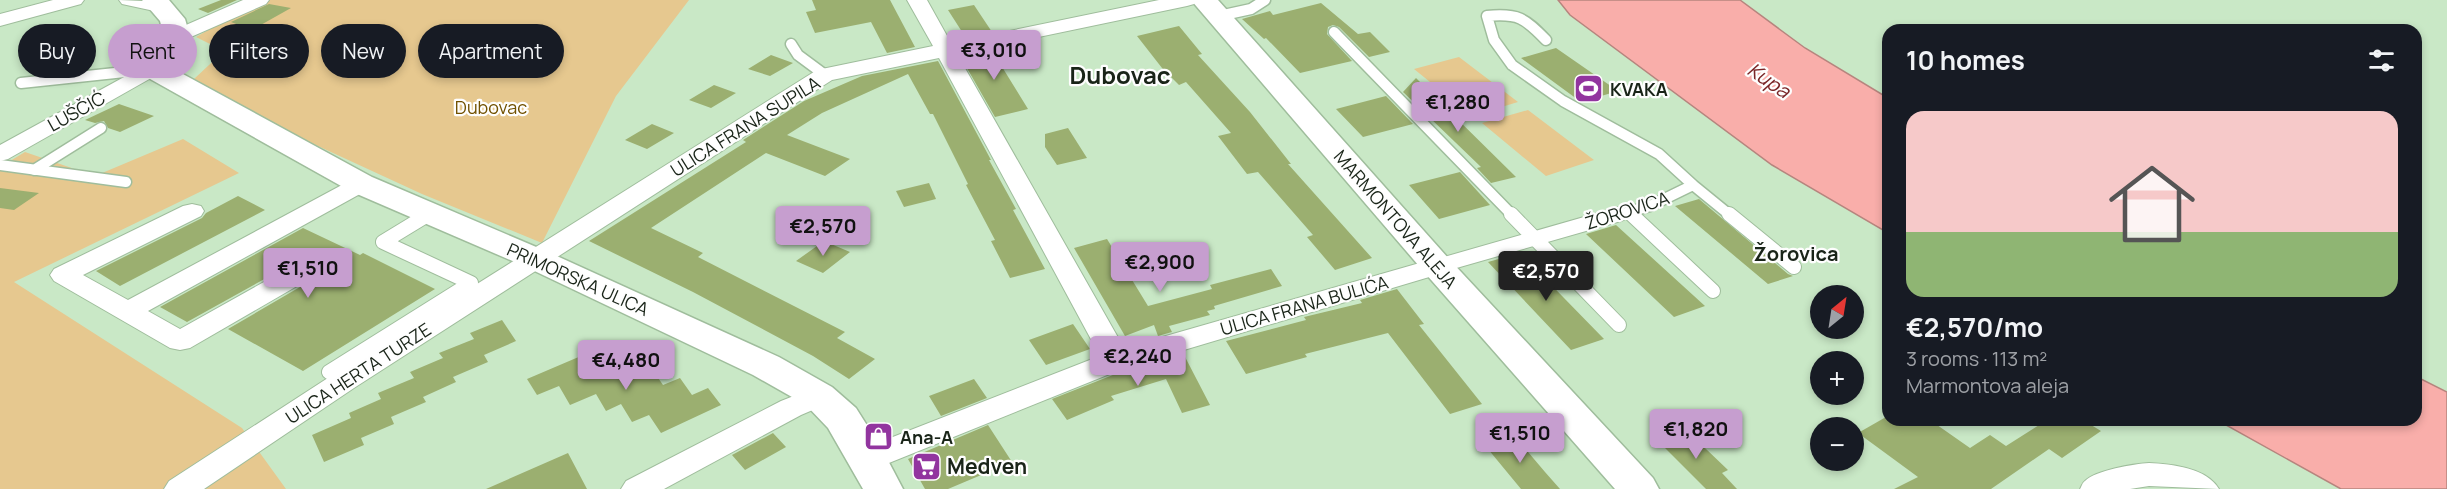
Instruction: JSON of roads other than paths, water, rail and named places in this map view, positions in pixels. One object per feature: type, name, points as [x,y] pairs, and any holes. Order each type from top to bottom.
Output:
[{"type":"main road","points":[[157,3],[172,19],[173,24]]},
{"type":"main road","name":"MARMONTOVA ALEJA","points":[[1209,5],[1437,266],[1639,489]]},
{"type":"main road","name":"PRIMORSKA ULICA","points":[[169,78],[361,184],[536,258],[766,366],[819,396],[842,418],[875,474]]},
{"type":"street","points":[[0,20],[73,1],[95,0]]},
{"type":"street","points":[[129,0],[157,3]]},
{"type":"street","points":[[197,27],[259,0]]},
{"type":"street","points":[[917,0],[1117,360]]},
{"type":"street","name":"ULICA FRANA SUPILA","points":[[536,258],[825,75],[944,50],[1209,5]]},
{"type":"street","name":"LUŠČIĆ","points":[[0,154],[137,78]]},
{"type":"street","points":[[128,310],[361,184]]},
{"type":"street","points":[[192,211],[63,275],[180,341],[314,265]]},
{"type":"street","name":"ULICA HERTA TURZE","points":[[180,489],[536,258]]},
{"type":"street","name":"ULICA FRANA BULIĆA","points":[[875,474],[1117,360],[1437,266]]},
{"type":"street","points":[[637,489],[791,408],[819,396]]},
{"type":"street","points":[[2096,489],[2141,473],[2183,479],[2201,488]]},
{"type":"lane","points":[[1209,5],[1251,9],[1265,0]]},
{"type":"lane","name":"ŽOROVICA","points":[[1437,266],[1535,237],[1629,213],[1650,206],[1693,185],[1659,154],[1563,101],[1512,65],[1494,40],[1487,16],[1509,13],[1525,18],[1546,40]]},
{"type":"lane","points":[[1334,32],[1619,324]]},
{"type":"lane","points":[[791,44],[798,55],[825,75]]},
{"type":"lane","points":[[21,83],[108,74]]},
{"type":"lane","points":[[34,170],[101,128]]},
{"type":"lane","points":[[0,165],[126,182]]},
{"type":"lane","points":[[1693,185],[1794,267]]},
{"type":"lane","points":[[1629,213],[1713,291]]},
{"type":"lane","points":[[344,381],[329,372],[471,283],[383,242],[430,214]]},
{"type":"water","name":"Kupa","points":[[1558,0],[1740,0],[1805,48],[1882,94],[1882,229],[1772,165],[1570,15]]},
{"type":"water","points":[[2422,380],[2447,392],[2447,489],[2341,489],[2228,426],[2422,426]]},
{"type":"place","name":"KVAKA","points":[[1589,89]]},
{"type":"place","name":"Ana-A","points":[[879,437]]},
{"type":"place","name":"Medven","points":[[926,466]]},
{"type":"district","name":"Dubovac","points":[[1120,74]]},
{"type":"district","name":"Žorovica","points":[[1796,253]]}]
